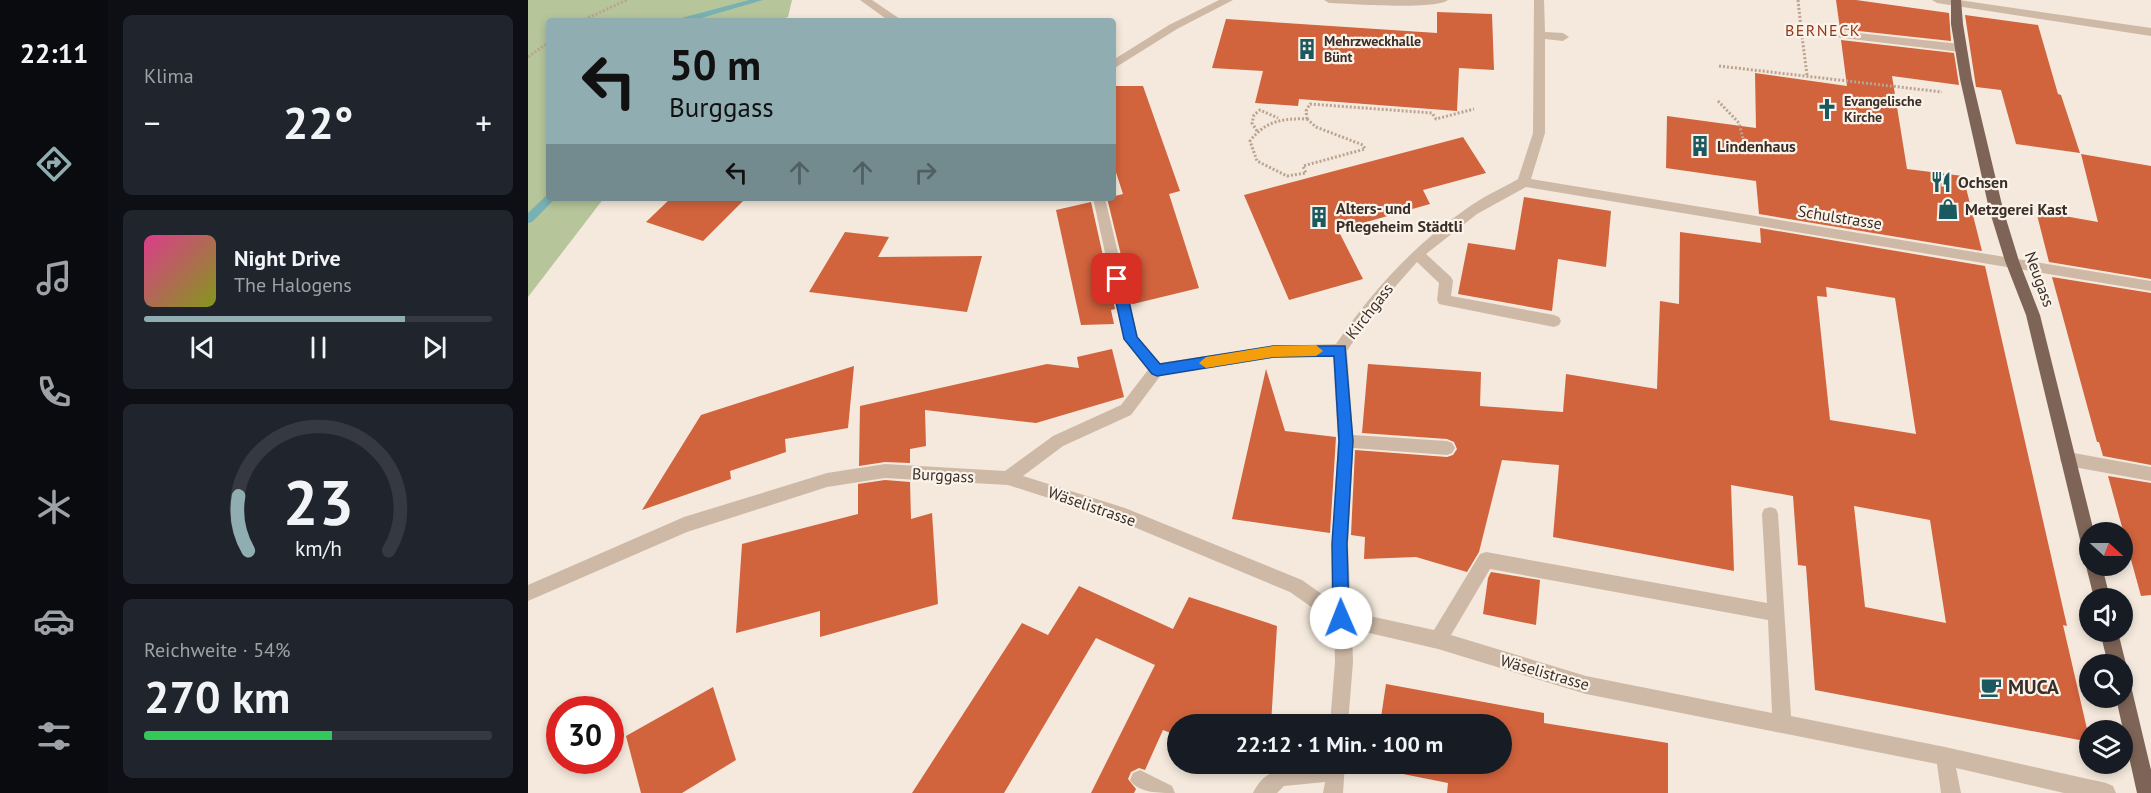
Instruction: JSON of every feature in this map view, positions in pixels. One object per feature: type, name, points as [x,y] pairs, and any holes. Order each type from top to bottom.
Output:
[{"type":"main road","name":"Neugass","points":[[1956,1],[1960,48],[1996,208],[2033,315],[2084,522]]},
{"type":"main road","points":[[2127,708],[2147,793]]},
{"type":"street","points":[[865,0],[892,18]]},
{"type":"street","points":[[1116,63],[1173,27],[1228,0]]},
{"type":"street","points":[[1329,0],[1407,2],[1443,0]]},
{"type":"street","points":[[1524,182],[1539,134],[1539,0]]},
{"type":"street","points":[[1937,0],[1956,1],[2151,32]]},
{"type":"street","points":[[1540,34],[1563,37]]},
{"type":"street","points":[[1839,35],[1960,48]]},
{"type":"street","name":"Kirchgass","points":[[1340,714],[1344,662],[1340,544],[1346,441],[1340,350],[1367,309],[1417,254],[1472,211],[1524,182]]},
{"type":"street","name":"Schulstrasse","points":[[1524,182],[2013,261],[2151,286]]},
{"type":"street","points":[[1100,201],[1131,339],[1157,370]]},
{"type":"street","points":[[1417,254],[1446,281],[1444,300],[1554,321]]},
{"type":"street","points":[[1008,478],[1058,441],[1126,410],[1157,370],[1273,352],[1340,350]]},
{"type":"street","points":[[1346,441],[1448,448]]},
{"type":"street","points":[[2068,459],[2151,474]]},
{"type":"street","name":"Burggass","points":[[528,592],[684,525],[827,480],[885,471],[1008,478]]},
{"type":"street","name":"Wäselistrasse","points":[[1008,478],[1119,513],[1296,586],[1341,618],[1438,640],[1586,685],[1945,756],[2106,793]]},
{"type":"street","points":[[1770,514],[1782,723]]},
{"type":"street","points":[[1438,640],[1486,560],[1776,613]]},
{"type":"street","points":[[1945,756],[1951,793]]},
{"type":"street","points":[[1263,793],[1280,777],[1297,774]]},
{"type":"street","points":[[1334,793],[1335,774]]},
{"type":"street","points":[[1140,780],[1165,793]]},
{"type":"path","points":[[588,18],[627,0]]},
{"type":"path","points":[[1798,0],[1807,75]]},
{"type":"path","points":[[1801,28],[1839,35]]},
{"type":"path","points":[[528,57],[546,44]]},
{"type":"path","points":[[1719,66],[1949,93]]},
{"type":"path","points":[[1718,101],[1739,123],[1744,143],[1766,150]]},
{"type":"path","points":[[1307,119],[1279,119],[1267,123],[1257,131],[1250,141],[1257,161],[1287,176],[1306,173],[1303,166],[1365,149],[1363,145],[1316,127],[1307,119],[1306,111],[1310,104],[1432,113],[1436,118],[1474,109]]},
{"type":"path","points":[[1257,131],[1252,123],[1254,116],[1260,110],[1279,119]]},
{"type":"green space","points":[[528,0],[792,0],[788,17],[785,18],[546,18],[546,201],[602,201],[528,297]]},
{"type":"building","points":[[1836,0],[1856,0],[1949,13],[1951,41],[1840,29]]},
{"type":"building","name":"Mehrzweckhalle Bünt","points":[[1437,12],[1492,14],[1494,70],[1459,68],[1457,111],[1299,99],[1298,106],[1255,103],[1263,71],[1212,68],[1226,19],[1437,33]]},
{"type":"building","points":[[1965,15],[2038,25],[2058,94],[2061,95],[2080,153],[2016,144],[2001,90],[1976,87]]},
{"type":"building","points":[[1841,40],[1954,53],[1959,85],[1892,76],[1907,169],[1963,176],[1982,251],[1759,214],[1756,181],[1666,168],[1667,116],[1756,128],[1755,73],[1847,86]]},
{"type":"building","points":[[1116,86],[1143,86],[1180,191],[1169,194],[1199,288],[1133,304],[1108,201],[1116,201],[1116,196],[1123,194],[1116,172]]},
{"type":"building","name":"Alters- und Pflegeheim Städtli","points":[[1463,137],[1486,173],[1423,190],[1430,204],[1338,230],[1363,279],[1289,300],[1244,195]]},
{"type":"building","points":[[2081,154],[2151,166],[2151,279],[2049,262],[2036,211],[2098,222]]},
{"type":"building","points":[[1524,197],[1611,211],[1606,267],[1558,259],[1552,311],[1458,294],[1468,243],[1515,250]]},
{"type":"building","points":[[668,201],[743,201],[703,241],[646,222]]},
{"type":"building","points":[[1091,202],[1115,309],[1111,310],[1114,324],[1081,325],[1056,210]]},
{"type":"building","points":[[1760,228],[1985,266],[2067,626],[2063,625],[2079,694],[2079,708],[2082,708],[2085,720],[2079,720],[2079,740],[1815,690],[1806,566],[1798,565],[1793,496],[1731,485],[1734,571],[1553,537],[1559,465],[1502,460],[1479,552],[1467,572],[1416,557],[1364,559],[1365,537],[1351,535],[1355,450],[1447,457],[1453,455],[1457,449],[1454,442],[1447,439],[1362,433],[1368,364],[1481,372],[1480,406],[1563,412],[1566,374],[1657,389],[1660,301],[1679,304],[1680,232],[1761,243]],"holes":[[[1826,287],[1895,298],[1916,434],[1830,420],[1817,296],[1827,297]],[[1854,506],[1930,520],[1946,623],[1865,607]]]},
{"type":"building","points":[[845,232],[889,237],[878,257],[982,256],[967,312],[809,292]]},
{"type":"building","points":[[2052,277],[2151,293],[2151,465],[2103,456],[2099,442],[2097,442]]},
{"type":"building","points":[[1112,349],[1124,397],[1036,423],[925,410],[926,446],[910,449],[910,463],[885,462],[859,466],[860,406],[1047,364],[1079,368],[1077,357]]},
{"type":"building","points":[[854,366],[848,428],[785,439],[786,452],[730,471],[731,479],[642,510],[701,415]]},
{"type":"building","points":[[1266,369],[1285,431],[1336,437],[1330,533],[1232,519]]},
{"type":"building","points":[[2108,476],[2151,483],[2151,595],[2141,596],[2133,567],[2133,522],[2121,522]]},
{"type":"building","points":[[885,480],[910,482],[911,519],[932,513],[938,604],[820,637],[820,611],[736,633],[742,544],[858,514],[858,484]]},
{"type":"building","points":[[1491,572],[1540,580],[1536,625],[1483,614],[1488,578]]},
{"type":"building","points":[[1079,586],[1173,629],[1189,597],[1277,626],[1272,714],[1167,714],[1167,732],[1163,730],[1145,770],[1139,768],[1131,772],[1128,779],[1136,789],[1134,793],[1091,793],[1155,665],[1096,638],[1004,793],[912,793],[1022,623],[1048,635]]},
{"type":"building","points":[[1386,684],[1544,713],[1544,723],[1668,743],[1668,793],[1447,793],[1448,783],[1403,774],[1512,774],[1512,714],[1382,714]]},
{"type":"building","points":[[713,687],[736,760],[682,793],[641,793],[626,736]]},
{"type":"waterway","points":[[692,18],[759,0]]},
{"type":"waterway","points":[[528,219],[548,201]]},
{"type":"slow traffic","points":[[1206,363],[1273,352],[1316,351]]},
{"type":"place","name":"Mehrzweckhalle Bünt","points":[[1307,49]]},
{"type":"place","name":"Evangelische Kirche","points":[[1827,109]]},
{"type":"place","name":"Lindenhaus","points":[[1700,146]]},
{"type":"place","name":"Ochsen","points":[[1941,182]]},
{"type":"place","name":"Metzgerei Kast","points":[[1948,209]]},
{"type":"place","name":"Alters- und Pflegeheim Städtli","points":[[1319,217]]},
{"type":"place","name":"MUCA","points":[[1991,687]]},
{"type":"district","name":"BERNECK","points":[[1823,30]]},
{"type":"route","points":[[1117,279],[1131,339],[1157,370],[1273,352],[1340,350],[1346,441],[1340,544],[1341,618]]}]
